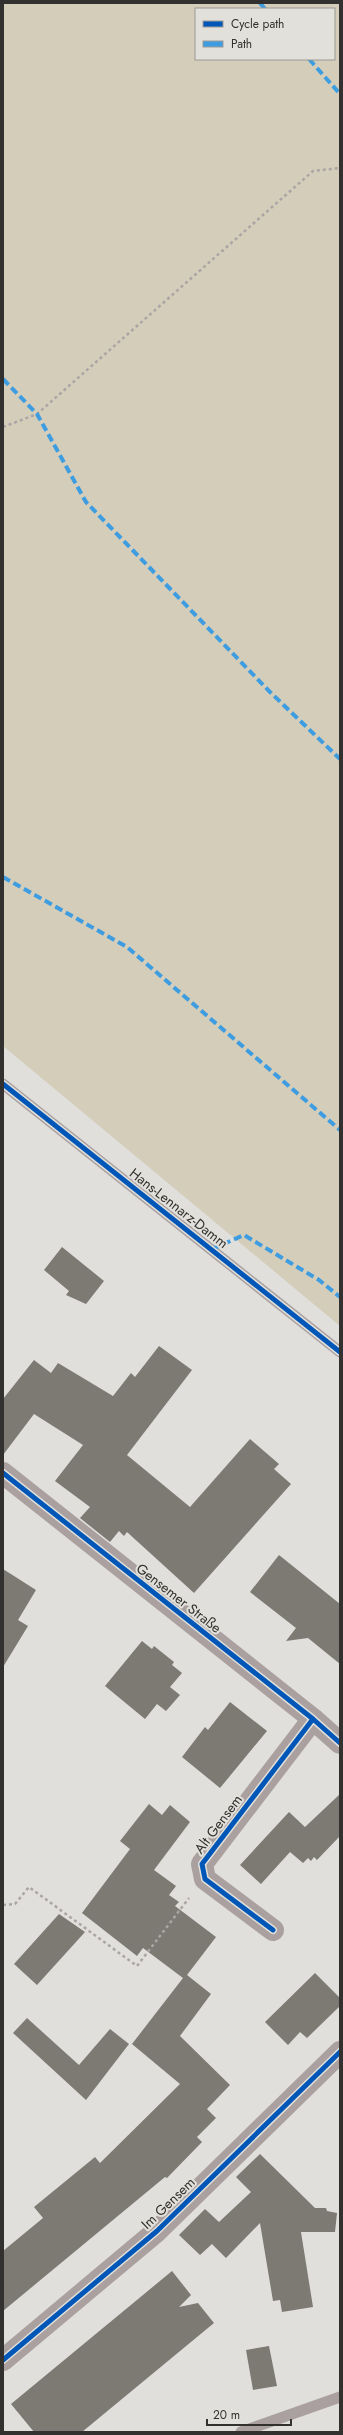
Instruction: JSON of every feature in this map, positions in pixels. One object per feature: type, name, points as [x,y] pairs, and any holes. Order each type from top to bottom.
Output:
[{"type":"street","name":"Gensemer Straße","points":[[3,1473],[313,1719],[340,1743]]},
{"type":"street","name":"Alt Gensem","points":[[205,1879],[202,1864],[313,1719]]},
{"type":"street","points":[[205,1879],[273,1930]]},
{"type":"street","name":"Im Gensem","points":[[3,2360],[157,2231],[340,2052]]},
{"type":"lane","name":"Hans-Lennarz-Damm","points":[[3,1084],[340,1352]]},
{"type":"lane","points":[[241,2432],[340,2397]]},
{"type":"path","points":[[3,427],[37,414],[313,171],[340,168]]},
{"type":"path","points":[[3,1905],[15,1904],[29,1887],[137,1966],[205,1879]]},
{"type":"shaded area","points":[[3,3],[340,3],[340,1326],[3,1046]]},
{"type":"building","points":[[62,1247],[104,1281],[86,1304],[66,1295],[69,1291],[44,1270]]},
{"type":"building","points":[[159,1346],[192,1370],[127,1455],[190,1507],[250,1439],[279,1464],[274,1469],[291,1484],[194,1593],[127,1532],[124,1536],[119,1531],[110,1542],[80,1518],[90,1507],[55,1481],[83,1445],[34,1414],[3,1455],[3,1399],[34,1360],[51,1373],[58,1363],[113,1396],[131,1373],[135,1377]]},
{"type":"building","points":[[279,1555],[340,1604],[340,1664],[308,1638],[286,1641],[296,1628],[250,1592]]},
{"type":"building","points":[[3,1569],[36,1590],[18,1620],[28,1626],[3,1667]]},
{"type":"building","points":[[142,1641],[152,1649],[154,1646],[174,1662],[172,1665],[182,1673],[170,1687],[180,1695],[166,1711],[157,1704],[145,1719],[105,1686]]},
{"type":"building","points":[[230,1702],[267,1731],[220,1788],[182,1757],[205,1727],[208,1730]]},
{"type":"building","points":[[340,1794],[340,1836],[317,1860],[314,1857],[311,1861],[308,1858],[303,1863],[290,1852],[261,1884],[240,1865],[289,1812],[305,1827]]},
{"type":"building","points":[[149,1804],[162,1815],[170,1805],[190,1822],[154,1870],[176,1886],[169,1895],[179,1902],[175,1906],[216,1937],[187,1975],[211,1994],[180,2036],[230,2085],[207,2109],[216,2118],[197,2137],[202,2142],[167,2178],[165,2177],[3,2311],[3,2251],[43,2218],[34,2207],[95,2157],[100,2163],[180,2084],[132,2044],[183,1978],[143,1948],[137,1956],[82,1913],[130,1849],[120,1841]]},
{"type":"building","points":[[59,1914],[85,1932],[37,1985],[14,1964]]},
{"type":"building","points":[[315,1973],[340,1998],[340,2006],[307,2038],[300,2032],[288,2045],[265,2022]]},
{"type":"building","points":[[27,2018],[79,2065],[110,2029],[129,2044],[86,2100],[13,2033]]},
{"type":"building","points":[[260,2154],[315,2208],[326,2208],[327,2211],[337,2213],[335,2232],[301,2232],[313,2307],[282,2312],[280,2300],[273,2301],[260,2223],[226,2258],[212,2244],[200,2255],[179,2235],[205,2209],[219,2222],[251,2192],[236,2177]]},
{"type":"building","points":[[172,2271],[191,2295],[179,2307],[198,2303],[214,2323],[82,2432],[34,2432],[11,2404]]},
{"type":"building","points":[[269,2346],[277,2386],[253,2390],[246,2350]]},
{"type":"marked path","points":[[260,3],[264,8]]},
{"type":"marked path","points":[[310,60],[340,94]]},
{"type":"marked path","points":[[3,379],[37,414],[86,502],[270,692],[340,759]]},
{"type":"marked path","points":[[3,877],[127,947],[340,1130]]},
{"type":"marked path","points":[[212,1249],[244,1235],[319,1280],[340,1297]]},
{"type":"cycle path","points":[[3,1084],[340,1352]]},
{"type":"cycle path","points":[[3,1473],[313,1719],[340,1743]]},
{"type":"cycle path","points":[[273,1930],[205,1879],[202,1864],[313,1719]]},
{"type":"cycle path","points":[[3,2360],[157,2231],[340,2052]]}]
